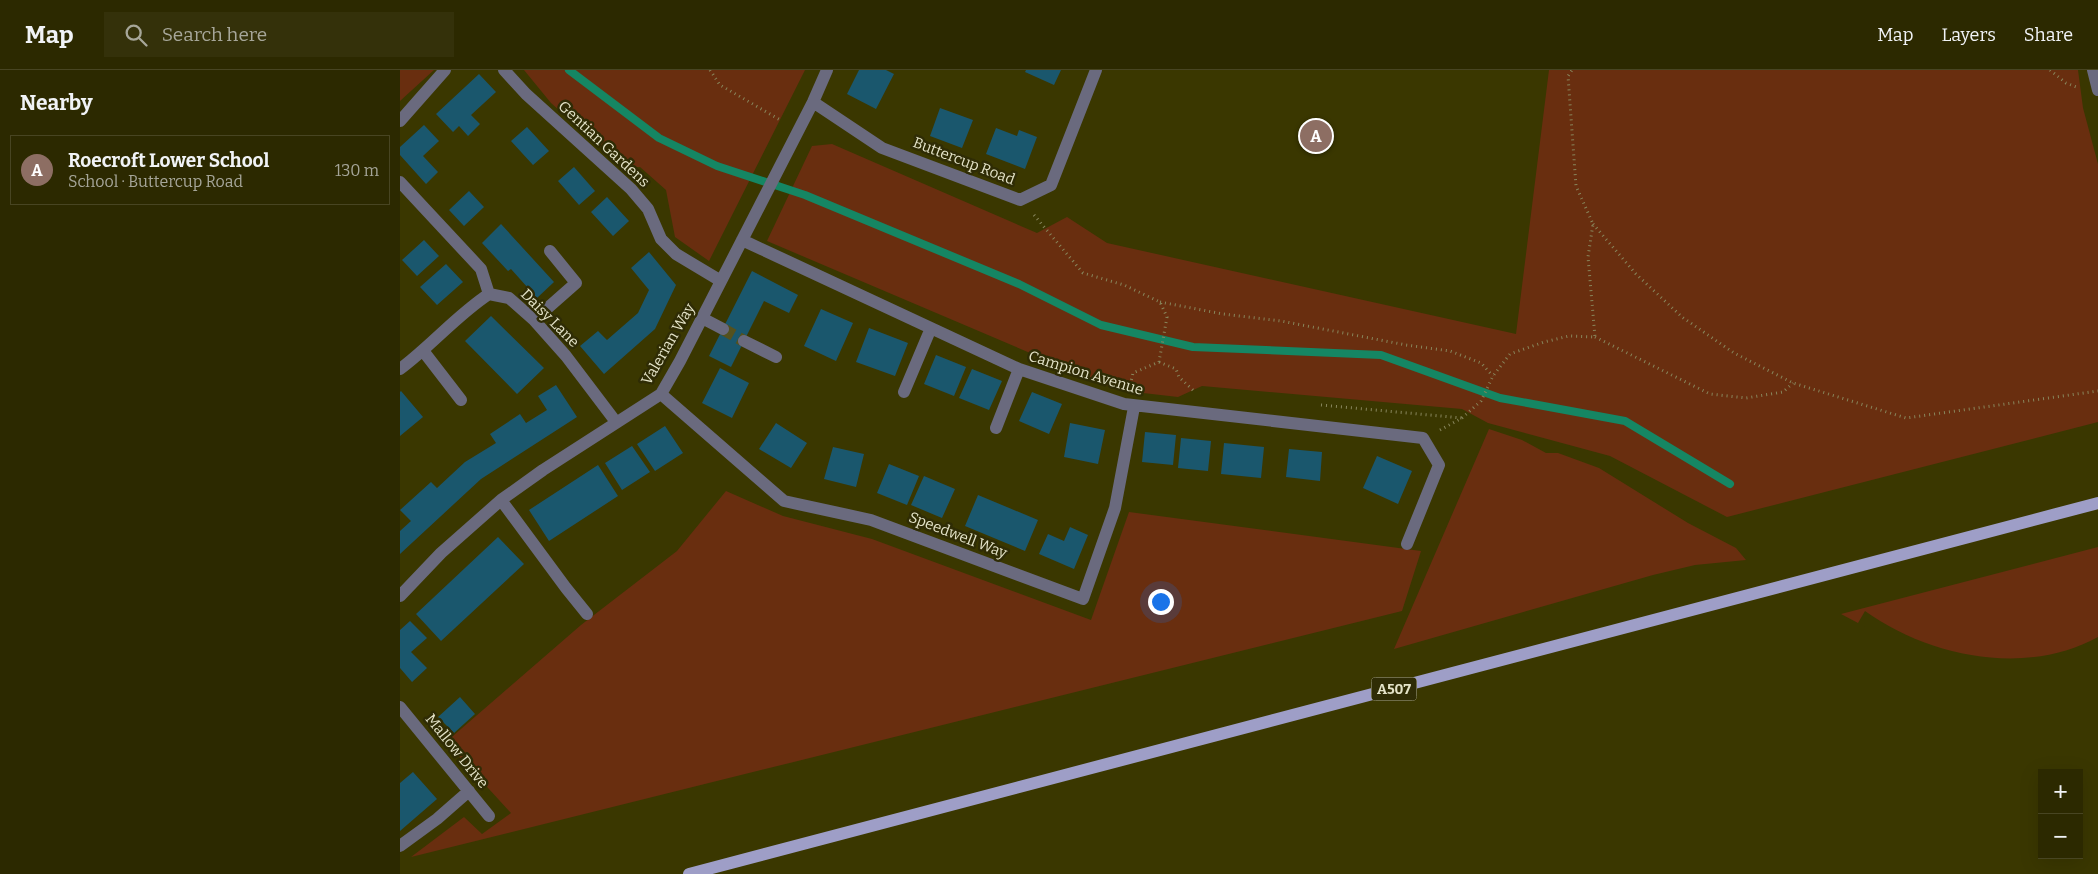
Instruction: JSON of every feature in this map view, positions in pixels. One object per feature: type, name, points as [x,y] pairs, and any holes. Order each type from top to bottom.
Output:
[{"type":"main road","name":"A507","points":[[689,874],[2098,503]]},
{"type":"street","points":[[400,121],[445,70]]},
{"type":"street","name":"Gentian Gardens","points":[[504,70],[526,94],[631,189],[648,210],[661,239],[676,254],[721,281]]},
{"type":"street","name":"Valerian Way","points":[[400,596],[441,553],[501,500],[616,422],[661,394],[813,102],[827,70]]},
{"type":"street","name":"Buttercup Road","points":[[813,102],[882,148],[1020,200],[1051,185],[1096,70]]},
{"type":"street","points":[[2093,70],[2098,90]]},
{"type":"street","points":[[400,182],[481,269],[489,294],[476,302],[424,352],[400,370]]},
{"type":"street","name":"Campion Avenue","points":[[742,240],[1019,369],[1129,406],[1423,438]]},
{"type":"street","points":[[534,320],[576,283],[550,251]]},
{"type":"street","name":"Daisy Lane","points":[[489,294],[509,298],[534,320],[566,356],[616,422]]},
{"type":"street","points":[[702,318],[723,329]]},
{"type":"street","points":[[904,392],[931,328]]},
{"type":"street","points":[[744,341],[776,357]]},
{"type":"street","points":[[424,352],[461,400]]},
{"type":"street","points":[[996,428],[1019,369]]},
{"type":"street","name":"Speedwell Way","points":[[661,394],[784,501],[871,520],[1083,599],[1115,508],[1129,406]]},
{"type":"street","points":[[1407,544],[1438,466],[1423,438]]},
{"type":"street","points":[[501,500],[587,614]]},
{"type":"street","name":"Mallow Drive","points":[[400,707],[488,816]]},
{"type":"street","points":[[400,846],[469,792]]},
{"type":"path","points":[[710,70],[720,85],[797,130]]},
{"type":"path","points":[[1572,70],[1568,76],[1576,186],[1593,224],[1636,274],[1682,317],[1734,353],[1793,383],[1906,418],[2098,391]]},
{"type":"path","points":[[2050,70],[2066,83],[2082,89]]},
{"type":"path","points":[[1020,200],[1083,273],[1124,285],[1160,302],[1222,314],[1281,321],[1406,345],[1450,351],[1481,363],[1493,376]]},
{"type":"path","points":[[1593,224],[1588,257],[1595,337]]},
{"type":"path","points":[[1159,362],[1167,317],[1160,302]]},
{"type":"path","points":[[1423,438],[1462,418],[1481,401],[1490,380],[1510,354],[1544,342],[1569,336],[1595,337],[1710,394],[1746,398],[1783,392],[1793,383]]},
{"type":"path","points":[[1129,406],[1133,373],[1159,362],[1176,369],[1179,377],[1195,392],[1205,393]]},
{"type":"path","points":[[1314,404],[1462,418]]},
{"type":"shaded area","points":[[400,70],[434,70],[400,101]]},
{"type":"shaded area","points":[[524,70],[805,70],[709,261],[675,237],[666,190],[640,167],[623,167],[551,103]]},
{"type":"shaded area","points":[[1549,70],[2078,70],[2083,108],[2098,164],[2098,422],[1727,517],[1610,456],[1488,423],[1462,409],[1202,386],[1178,397],[1117,390],[767,241],[812,146],[832,144],[1037,233],[1067,217],[1107,243],[1516,334]]},
{"type":"shaded area","points":[[1489,429],[1522,440],[1546,453],[1558,453],[1599,468],[1688,523],[1736,548],[1746,560],[1695,565],[1653,575],[1394,649]]},
{"type":"shaded area","points":[[726,491],[783,516],[872,539],[1091,620],[1129,512],[1421,551],[1402,611],[411,857],[464,817],[482,834],[511,813],[446,742],[581,625],[677,551]]},
{"type":"shaded area","points":[[2098,547],[2098,637],[2070,649],[2040,656],[2010,658],[1978,656],[1948,650],[1918,640],[1890,627],[1865,611],[1858,623],[1841,614]]},
{"type":"building","points":[[859,70],[886,70],[894,74],[876,109],[847,94]]},
{"type":"building","points":[[1026,70],[1061,70],[1054,85],[1025,72]]},
{"type":"building","points":[[479,74],[496,92],[471,115],[480,124],[468,136],[459,126],[453,132],[436,114]]},
{"type":"building","points":[[940,108],[973,120],[962,148],[930,136]]},
{"type":"building","points":[[424,125],[439,141],[423,156],[438,172],[426,184],[400,155],[400,147]]},
{"type":"building","points":[[527,127],[549,151],[533,165],[511,141]]},
{"type":"building","points":[[996,128],[1017,136],[1019,130],[1037,137],[1025,169],[986,154]]},
{"type":"building","points":[[574,167],[595,191],[579,205],[558,181]]},
{"type":"building","points":[[469,191],[484,207],[464,226],[449,210]]},
{"type":"building","points":[[607,197],[629,221],[613,236],[591,212]]},
{"type":"building","points":[[501,224],[554,282],[537,298],[511,269],[508,271],[482,243]]},
{"type":"building","points":[[424,240],[439,256],[417,276],[402,260]]},
{"type":"building","points":[[649,252],[676,285],[655,329],[604,374],[580,346],[598,331],[607,340],[638,313],[649,290],[631,268]]},
{"type":"building","points":[[446,264],[463,282],[437,305],[420,287]]},
{"type":"building","points":[[752,271],[798,295],[789,313],[764,301],[731,367],[709,356]]},
{"type":"building","points":[[821,309],[853,323],[836,361],[804,346]]},
{"type":"building","points":[[491,316],[544,368],[517,394],[465,341]]},
{"type":"building","points":[[869,328],[908,343],[895,376],[856,362]]},
{"type":"building","points":[[936,355],[966,367],[954,396],[924,384]]},
{"type":"building","points":[[720,368],[749,383],[732,418],[702,403]]},
{"type":"building","points":[[972,369],[1002,381],[989,410],[959,398]]},
{"type":"building","points":[[556,385],[577,417],[481,479],[400,554],[400,531],[411,521],[400,510],[431,482],[437,488],[465,462],[496,443],[490,434],[520,414],[526,423],[547,410],[538,396]]},
{"type":"building","points":[[400,392],[423,417],[400,436]]},
{"type":"building","points":[[1032,392],[1062,404],[1049,434],[1019,421]]},
{"type":"building","points":[[776,423],[807,443],[791,468],[759,449]]},
{"type":"building","points":[[1070,423],[1105,430],[1098,464],[1064,457]]},
{"type":"building","points":[[665,426],[683,453],[655,471],[637,444]]},
{"type":"building","points":[[1145,432],[1176,435],[1173,465],[1142,462]]},
{"type":"building","points":[[1181,438],[1211,441],[1208,471],[1178,468]]},
{"type":"building","points":[[1224,443],[1264,447],[1261,478],[1221,474]]},
{"type":"building","points":[[632,446],[650,472],[622,490],[605,463]]},
{"type":"building","points":[[833,447],[864,454],[856,487],[824,479]]},
{"type":"building","points":[[1289,449],[1322,452],[1320,481],[1286,477]]},
{"type":"building","points":[[1377,456],[1412,471],[1398,504],[1363,488]]},
{"type":"building","points":[[889,464],[919,476],[907,505],[877,493]]},
{"type":"building","points":[[598,465],[618,496],[549,541],[529,510]]},
{"type":"building","points":[[924,476],[955,489],[942,518],[911,505]]},
{"type":"building","points":[[978,495],[1038,520],[1025,551],[965,526]]},
{"type":"building","points":[[1070,527],[1088,535],[1074,569],[1039,554],[1048,534],[1064,541]]},
{"type":"building","points":[[498,537],[524,564],[441,641],[416,614]]},
{"type":"building","points":[[410,621],[427,638],[411,652],[427,668],[412,682],[400,668],[400,630]]},
{"type":"building","points":[[460,697],[475,714],[454,733],[438,717]]},
{"type":"building","points":[[413,772],[437,799],[400,831],[400,783]]},
{"type":"waterway","points":[[569,70],[659,138],[717,166],[805,195],[1019,284],[1101,325],[1193,347],[1381,355],[1500,398],[1625,421],[1730,484]]},
{"type":"tunnel","points":[[723,329],[744,341]]},
{"type":"place","name":"Roecroft Lower School","points":[[1316,136]]}]
